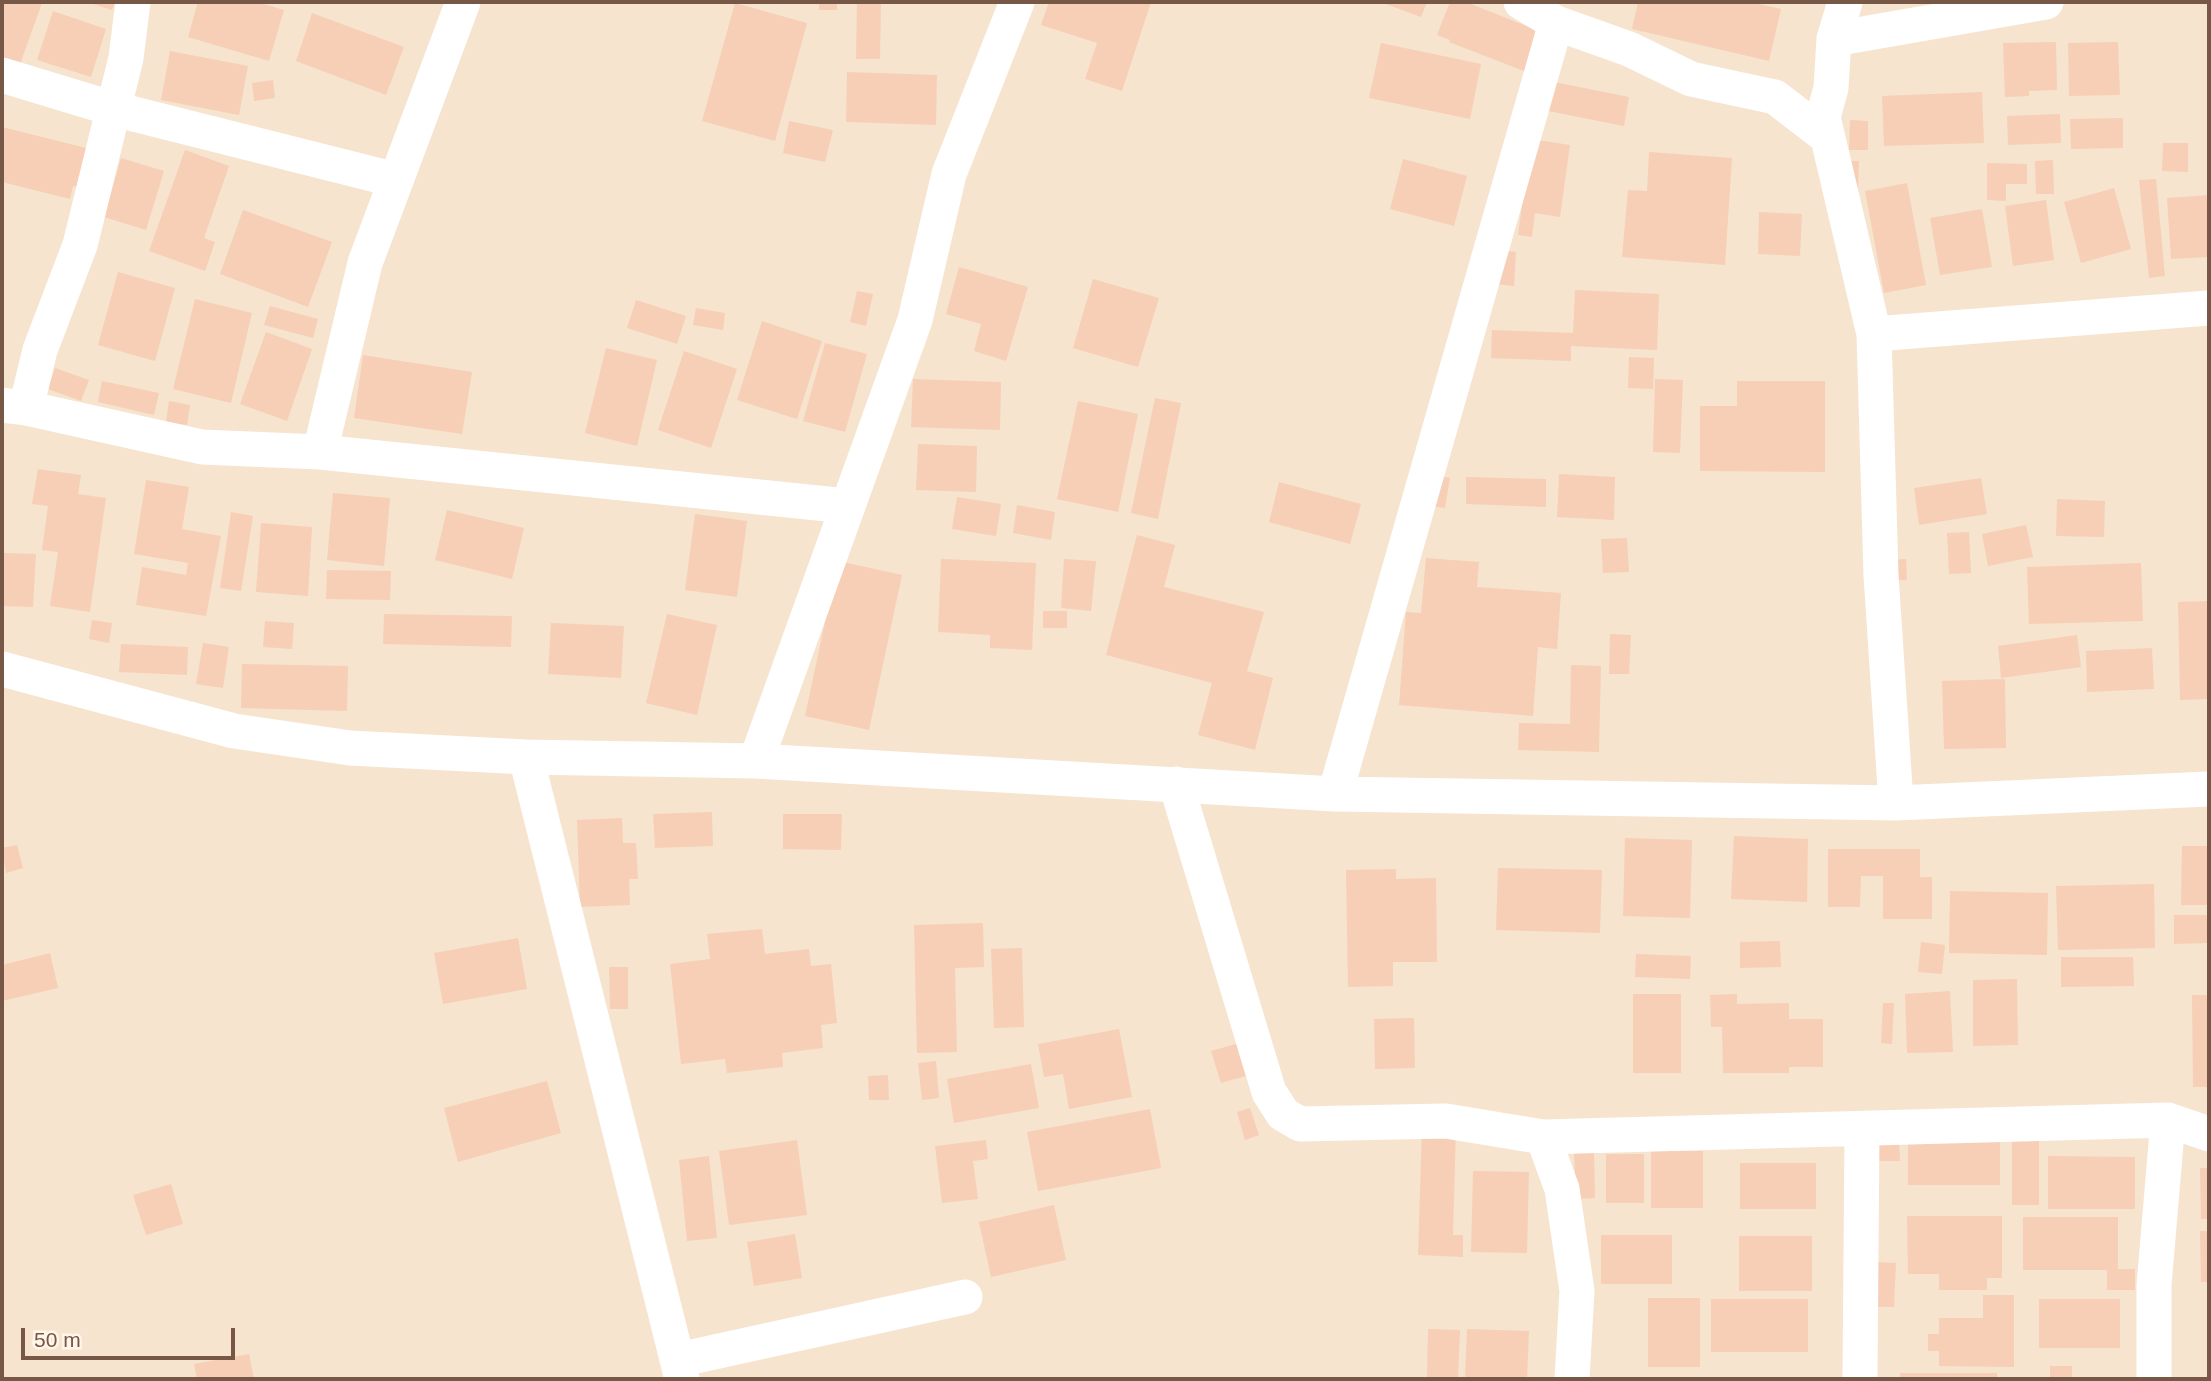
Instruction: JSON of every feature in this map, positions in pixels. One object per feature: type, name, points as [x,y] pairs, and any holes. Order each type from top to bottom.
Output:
[{"type":"street","points":[[133,2],[126,58],[80,245],[40,350],[14,406],[202,447],[320,452],[847,506]]},
{"type":"street","points":[[320,452],[365,263],[463,2]]},
{"type":"street","points":[[988,2],[997,51]]},
{"type":"street","points":[[756,761],[915,320],[949,174],[1017,2]]},
{"type":"street","points":[[1521,2],[1556,23],[1629,49],[1691,79],[1775,97],[1827,137]]},
{"type":"street","points":[[1845,2],[1834,39],[1831,88],[1823,117],[1874,334],[1881,576],[1896,803]]},
{"type":"street","points":[[1834,39],[2046,2]]},
{"type":"street","points":[[1335,794],[1556,23]]},
{"type":"street","points":[[2,75],[114,109],[396,180]]},
{"type":"street","points":[[1874,334],[2209,308]]},
{"type":"street","points":[[2,669],[63,683],[234,731],[350,748],[526,757],[756,761],[1335,794],[1896,803],[2209,789]]},
{"type":"street","points":[[526,757],[680,1370],[965,1297]]},
{"type":"street","points":[[1176,784],[1269,1093],[1283,1114],[1300,1124],[1446,1121],[1544,1137],[2168,1120],[2209,1134]]},
{"type":"street","points":[[2154,1379],[2154,1285],[2168,1120]]},
{"type":"street","points":[[1860,1379],[1862,1130]]},
{"type":"street","points":[[1544,1137],[1562,1189],[1577,1292],[1572,1379]]},
{"type":"shaded area","points":[[2,2],[2209,2],[2209,1379],[2,1379]]},
{"type":"building","points":[[2,2],[42,3],[19,67],[2,61]]},
{"type":"building","points":[[87,2],[115,2],[112,10]]},
{"type":"building","points":[[198,2],[257,2],[284,10],[269,61],[188,37]]},
{"type":"building","points":[[819,2],[837,2],[837,10],[819,10]]},
{"type":"building","points":[[857,2],[881,2],[880,59],[856,59]]},
{"type":"building","points":[[1049,2],[1151,2],[1122,91],[1085,79],[1097,43],[1041,25]]},
{"type":"building","points":[[1380,2],[1427,2],[1421,17]]},
{"type":"building","points":[[1450,2],[1466,2],[1544,33],[1529,73],[1437,35]]},
{"type":"building","points":[[1638,2],[1750,2],[1781,9],[1769,61],[1632,29]]},
{"type":"building","points":[[735,3],[807,23],[775,141],[702,121]]},
{"type":"building","points":[[53,11],[106,29],[91,77],[37,60]]},
{"type":"building","points":[[312,13],[404,47],[386,95],[296,61]]},
{"type":"building","points":[[2056,42],[2057,90],[2029,91],[2029,96],[2005,97],[2003,43]]},
{"type":"building","points":[[2118,42],[2120,95],[2069,96],[2068,43]]},
{"type":"building","points":[[1381,43],[1481,64],[1470,119],[1369,98]]},
{"type":"building","points":[[170,51],[248,66],[239,115],[161,100]]},
{"type":"building","points":[[847,72],[937,75],[936,125],[846,122]]},
{"type":"building","points":[[273,80],[275,98],[254,101],[252,83]]},
{"type":"building","points":[[1549,81],[1629,97],[1624,126],[1543,110]]},
{"type":"building","points":[[1982,92],[1984,143],[1884,146],[1882,96]]},
{"type":"building","points":[[2060,114],[2061,143],[2008,145],[2007,116]]},
{"type":"building","points":[[2123,118],[2123,148],[2071,149],[2070,119]]},
{"type":"building","points":[[1850,120],[1868,121],[1868,150],[1849,150]]},
{"type":"building","points":[[789,121],[833,130],[825,162],[783,153]]},
{"type":"building","points":[[2,127],[94,150],[84,188],[73,186],[70,199],[2,182]]},
{"type":"building","points":[[1531,139],[1570,145],[1560,217],[1535,213],[1532,237],[1518,235]]},
{"type":"building","points":[[2163,143],[2188,143],[2188,172],[2162,171]]},
{"type":"building","points":[[185,150],[229,166],[204,238],[215,242],[205,271],[149,251]]},
{"type":"building","points":[[1649,152],[1732,158],[1725,265],[1622,257],[1628,190],[1647,191]]},
{"type":"building","points":[[121,158],[164,171],[146,230],[104,217]]},
{"type":"building","points":[[1403,159],[1467,176],[1454,226],[1390,209]]},
{"type":"building","points":[[2053,160],[2054,194],[2036,194],[2035,161]]},
{"type":"building","points":[[1841,161],[1859,161],[1858,188],[1841,188]]},
{"type":"building","points":[[1987,163],[2027,164],[2027,184],[2006,184],[2006,201],[1987,200]]},
{"type":"building","points":[[2156,179],[2165,276],[2149,278],[2139,180]]},
{"type":"building","points":[[1907,183],[1926,285],[1884,293],[1865,191]]},
{"type":"building","points":[[2114,188],[2131,249],[2081,263],[2064,202]]},
{"type":"building","points":[[2209,195],[2209,257],[2171,259],[2167,198]]},
{"type":"building","points":[[2046,200],[2054,260],[2013,266],[2005,206]]},
{"type":"building","points":[[1982,209],[1992,267],[1940,275],[1930,218]]},
{"type":"building","points":[[243,210],[332,242],[308,307],[220,274]]},
{"type":"building","points":[[1759,212],[1802,214],[1800,256],[1758,254]]},
{"type":"building","points":[[1498,250],[1516,252],[1514,286],[1495,284]]},
{"type":"building","points":[[959,267],[1028,287],[1006,361],[974,351],[981,324],[946,314]]},
{"type":"building","points":[[118,272],[175,288],[155,361],[98,345]]},
{"type":"building","points":[[1093,279],[1159,298],[1138,367],[1073,348]]},
{"type":"building","points":[[1575,290],[1659,294],[1657,350],[1571,346],[1571,361],[1491,358],[1492,330],[1573,333]]},
{"type":"building","points":[[857,291],[873,294],[866,326],[850,322]]},
{"type":"building","points":[[195,299],[252,313],[231,403],[173,389]]},
{"type":"building","points":[[636,300],[686,316],[677,344],[627,328]]},
{"type":"building","points":[[270,306],[318,319],[313,338],[264,325]]},
{"type":"building","points":[[696,308],[725,313],[723,330],[693,325]]},
{"type":"building","points":[[762,321],[822,341],[797,419],[737,400]]},
{"type":"building","points":[[266,332],[312,349],[287,421],[240,404]]},
{"type":"building","points":[[825,343],[867,354],[845,432],[803,421]]},
{"type":"building","points":[[606,348],[657,360],[637,446],[585,433]]},
{"type":"building","points":[[684,351],[737,369],[711,448],[658,430]]},
{"type":"building","points":[[363,355],[472,372],[462,434],[354,418]]},
{"type":"building","points":[[1629,357],[1654,358],[1653,389],[1628,388]]},
{"type":"building","points":[[55,368],[89,380],[81,401],[48,389]]},
{"type":"building","points":[[913,379],[1001,382],[1000,430],[911,427]]},
{"type":"building","points":[[1655,379],[1683,380],[1680,453],[1653,452]]},
{"type":"building","points":[[102,381],[159,393],[154,415],[98,402]]},
{"type":"building","points":[[1737,381],[1825,381],[1825,472],[1700,471],[1700,406],[1737,406]]},
{"type":"building","points":[[1155,398],[1181,403],[1158,519],[1131,513]]},
{"type":"building","points":[[169,401],[190,405],[187,425],[166,422]]},
{"type":"building","points":[[1078,401],[1138,414],[1118,512],[1057,499]]},
{"type":"building","points":[[918,444],[977,446],[976,492],[916,490]]},
{"type":"building","points":[[38,469],[81,475],[78,494],[106,498],[90,612],[50,606],[58,552],[42,550],[48,506],[32,504]]},
{"type":"building","points":[[1428,474],[1450,478],[1445,508],[1423,505]]},
{"type":"building","points":[[1559,474],[1615,477],[1614,520],[1557,517]]},
{"type":"building","points":[[1466,477],[1546,479],[1546,507],[1466,504]]},
{"type":"building","points":[[1981,478],[1987,514],[1919,525],[1914,488]]},
{"type":"building","points":[[146,480],[189,487],[182,529],[221,536],[206,616],[136,605],[142,567],[186,575],[188,563],[134,554]]},
{"type":"building","points":[[1279,482],[1361,504],[1350,544],[1269,522]]},
{"type":"building","points":[[333,493],[390,498],[384,566],[327,560]]},
{"type":"building","points":[[957,497],[1001,504],[996,536],[952,529]]},
{"type":"building","points":[[2057,499],[2105,501],[2104,537],[2056,536]]},
{"type":"building","points":[[1017,505],[1055,512],[1051,540],[1013,533]]},
{"type":"building","points":[[447,510],[524,528],[512,579],[435,560]]},
{"type":"building","points":[[231,512],[253,516],[241,591],[220,588]]},
{"type":"building","points":[[695,514],[747,521],[737,597],[685,590]]},
{"type":"building","points":[[261,523],[312,527],[308,596],[256,592]]},
{"type":"building","points":[[2026,525],[2033,557],[1988,566],[1982,534]]},
{"type":"building","points":[[1969,532],[1971,573],[1949,574],[1947,533]]},
{"type":"building","points":[[1137,535],[1175,545],[1164,587],[1264,612],[1247,671],[1273,678],[1255,750],[1198,735],[1212,683],[1106,655]]},
{"type":"building","points":[[1627,538],[1629,572],[1603,573],[1601,539]]},
{"type":"building","points":[[2,553],[36,554],[33,607],[2,606]]},
{"type":"building","points":[[1426,558],[1479,562],[1477,587],[1561,593],[1557,649],[1538,647],[1533,716],[1399,705],[1406,612],[1421,613]]},
{"type":"building","points":[[941,559],[1036,563],[1032,650],[990,648],[990,635],[938,632]]},
{"type":"building","points":[[1064,559],[1096,561],[1091,611],[1061,608]]},
{"type":"building","points":[[1906,559],[1907,580],[1884,581],[1883,560]]},
{"type":"building","points":[[838,561],[902,575],[869,730],[805,716]]},
{"type":"building","points":[[2141,563],[2143,621],[2029,624],[2027,567]]},
{"type":"building","points":[[327,570],[391,571],[390,600],[326,599]]},
{"type":"building","points":[[2209,601],[2209,699],[2180,700],[2178,602]]},
{"type":"building","points":[[1043,611],[1067,611],[1067,628],[1043,628]]},
{"type":"building","points":[[384,614],[512,616],[511,647],[383,644]]},
{"type":"building","points":[[667,614],[717,625],[697,715],[646,703]]},
{"type":"building","points":[[92,620],[112,623],[109,643],[89,639]]},
{"type":"building","points":[[265,621],[294,623],[292,649],[263,647]]},
{"type":"building","points":[[551,623],[624,626],[621,678],[548,674]]},
{"type":"building","points":[[1610,634],[1631,635],[1629,674],[1609,674]]},
{"type":"building","points":[[2077,635],[2081,667],[2001,678],[1998,646]]},
{"type":"building","points":[[203,643],[229,647],[223,688],[196,684]]},
{"type":"building","points":[[121,644],[188,647],[187,675],[119,672]]},
{"type":"building","points":[[2152,648],[2154,689],[2087,692],[2086,651]]},
{"type":"building","points":[[242,664],[348,666],[347,711],[241,708]]},
{"type":"building","points":[[1571,665],[1601,666],[1599,752],[1518,750],[1519,723],[1570,724]]},
{"type":"building","points":[[2005,679],[2006,748],[1944,749],[1942,681]]},
{"type":"building","points":[[712,812],[713,846],[655,848],[653,814]]},
{"type":"building","points":[[783,814],[842,814],[841,850],[783,849]]},
{"type":"building","points":[[622,818],[623,843],[636,843],[638,879],[629,879],[630,905],[580,907],[577,820]]},
{"type":"building","points":[[1734,836],[1808,839],[1807,902],[1731,899]]},
{"type":"building","points":[[1625,838],[1692,840],[1690,918],[1623,916]]},
{"type":"building","points":[[17,845],[23,868],[6,873],[2,848]]},
{"type":"building","points":[[2182,846],[2209,846],[2209,905],[2181,905]]},
{"type":"building","points":[[1828,849],[1920,849],[1920,877],[1932,877],[1932,919],[1883,919],[1883,876],[1861,876],[1860,907],[1828,907]]},
{"type":"building","points":[[1498,868],[1602,870],[1600,933],[1496,930]]},
{"type":"building","points":[[1396,869],[1396,879],[1436,878],[1437,962],[1393,962],[1393,986],[1348,987],[1346,870]]},
{"type":"building","points":[[2154,884],[2155,948],[2058,950],[2056,886]]},
{"type":"building","points":[[1950,891],[2048,893],[2047,955],[1949,953]]},
{"type":"building","points":[[2174,915],[2209,915],[2209,943],[2174,944]]},
{"type":"building","points":[[983,923],[984,967],[955,968],[957,1052],[917,1053],[914,925]]},
{"type":"building","points":[[762,929],[765,954],[809,949],[811,966],[831,964],[837,1023],[821,1025],[823,1048],[782,1053],[783,1067],[727,1073],[725,1059],[681,1064],[670,964],[710,959],[707,934]]},
{"type":"building","points":[[518,938],[527,989],[443,1004],[434,953]]},
{"type":"building","points":[[1780,941],[1781,967],[1740,968],[1740,942]]},
{"type":"building","points":[[1921,942],[1945,945],[1942,974],[1918,972]]},
{"type":"building","points":[[1022,948],[1024,1027],[994,1028],[991,949]]},
{"type":"building","points":[[50,953],[58,988],[2,1001],[2,965]]},
{"type":"building","points":[[1636,954],[1691,956],[1690,979],[1635,977]]},
{"type":"building","points":[[2061,957],[2133,957],[2134,986],[2061,987]]},
{"type":"building","points":[[609,967],[628,967],[628,1009],[610,1009]]},
{"type":"building","points":[[2017,979],[2018,1045],[1973,1046],[1973,980]]},
{"type":"building","points":[[1950,991],[1953,1052],[1907,1053],[1905,994]]},
{"type":"building","points":[[1633,994],[1681,994],[1681,1073],[1633,1073]]},
{"type":"building","points":[[1737,994],[1737,1004],[1789,1003],[1789,1019],[1823,1019],[1823,1067],[1789,1067],[1789,1073],[1723,1073],[1722,1027],[1711,1027],[1710,995]]},
{"type":"building","points":[[2192,995],[2209,995],[2209,1087],[2193,1087]]},
{"type":"building","points":[[1883,1003],[1894,1003],[1892,1044],[1881,1043]]},
{"type":"building","points":[[1414,1018],[1415,1068],[1375,1069],[1374,1019]]},
{"type":"building","points":[[1119,1029],[1132,1097],[1069,1109],[1063,1074],[1044,1077],[1038,1044]]},
{"type":"building","points":[[1236,1044],[1246,1076],[1221,1083],[1211,1051]]},
{"type":"building","points":[[936,1061],[939,1098],[922,1100],[918,1063]]},
{"type":"building","points":[[1031,1064],[1039,1108],[954,1123],[947,1079]]},
{"type":"building","points":[[888,1075],[889,1100],[869,1100],[868,1076]]},
{"type":"building","points":[[547,1081],[561,1133],[458,1162],[444,1108]]},
{"type":"building","points":[[1250,1108],[1259,1135],[1245,1140],[1237,1112]]},
{"type":"building","points":[[1150,1109],[1161,1168],[1038,1191],[1027,1132]]},
{"type":"building","points":[[1422,1126],[1456,1128],[1453,1235],[1463,1235],[1463,1257],[1418,1255]]},
{"type":"building","points":[[1908,1134],[2000,1134],[2000,1185],[1908,1185]]},
{"type":"building","points":[[2012,1136],[2039,1136],[2039,1205],[2012,1205]]},
{"type":"building","points":[[797,1140],[807,1215],[729,1225],[719,1151]]},
{"type":"building","points":[[986,1140],[988,1159],[973,1161],[978,1199],[942,1203],[935,1146]]},
{"type":"building","points":[[1876,1142],[1899,1142],[1900,1161],[1876,1161]]},
{"type":"building","points":[[1651,1151],[1703,1151],[1703,1208],[1651,1208]]},
{"type":"building","points":[[1574,1153],[1594,1153],[1595,1198],[1576,1199]]},
{"type":"building","points":[[1606,1154],[1644,1154],[1644,1203],[1606,1203]]},
{"type":"building","points":[[709,1156],[717,1238],[687,1241],[679,1160]]},
{"type":"building","points":[[2048,1156],[2135,1157],[2135,1209],[2048,1209]]},
{"type":"building","points":[[1740,1163],[1816,1163],[1816,1209],[1740,1209]]},
{"type":"building","points":[[2200,1168],[2209,1168],[2209,1219],[2201,1219]]},
{"type":"building","points":[[1473,1171],[1529,1172],[1527,1253],[1471,1252]]},
{"type":"building","points":[[171,1184],[183,1224],[146,1235],[133,1195]]},
{"type":"building","points":[[1054,1205],[1066,1260],[991,1277],[979,1222]]},
{"type":"building","points":[[1907,1216],[2002,1216],[2002,1278],[1987,1278],[1987,1290],[1939,1290],[1939,1274],[1908,1274]]},
{"type":"building","points":[[2023,1217],[2118,1217],[2118,1269],[2135,1269],[2135,1290],[2107,1290],[2107,1270],[2023,1270]]},
{"type":"building","points":[[2200,1231],[2209,1231],[2209,1282],[2201,1282]]},
{"type":"building","points":[[795,1234],[802,1278],[754,1286],[747,1242]]},
{"type":"building","points":[[1601,1235],[1672,1235],[1672,1284],[1601,1284]]},
{"type":"building","points":[[1739,1236],[1812,1236],[1812,1291],[1739,1291]]},
{"type":"building","points":[[1877,1262],[1896,1263],[1894,1307],[1875,1307]]},
{"type":"building","points":[[1983,1295],[2014,1295],[2014,1367],[1939,1366],[1939,1351],[1928,1351],[1928,1334],[1939,1334],[1939,1318],[1983,1318]]},
{"type":"building","points":[[1648,1298],[1700,1298],[1700,1367],[1648,1367]]},
{"type":"building","points":[[1711,1299],[1808,1299],[1808,1352],[1711,1352]]},
{"type":"building","points":[[2039,1299],[2120,1299],[2120,1348],[2039,1348]]},
{"type":"building","points":[[1428,1329],[1460,1330],[1458,1378],[1427,1377]]},
{"type":"building","points":[[1467,1329],[1529,1331],[1527,1379],[1465,1378]]},
{"type":"building","points":[[249,1354],[254,1379],[197,1379],[194,1364]]},
{"type":"building","points":[[2050,1366],[2072,1366],[2072,1379],[2050,1379]]},
{"type":"building","points":[[1900,1373],[1997,1373],[1997,1379],[1900,1379]]}]
